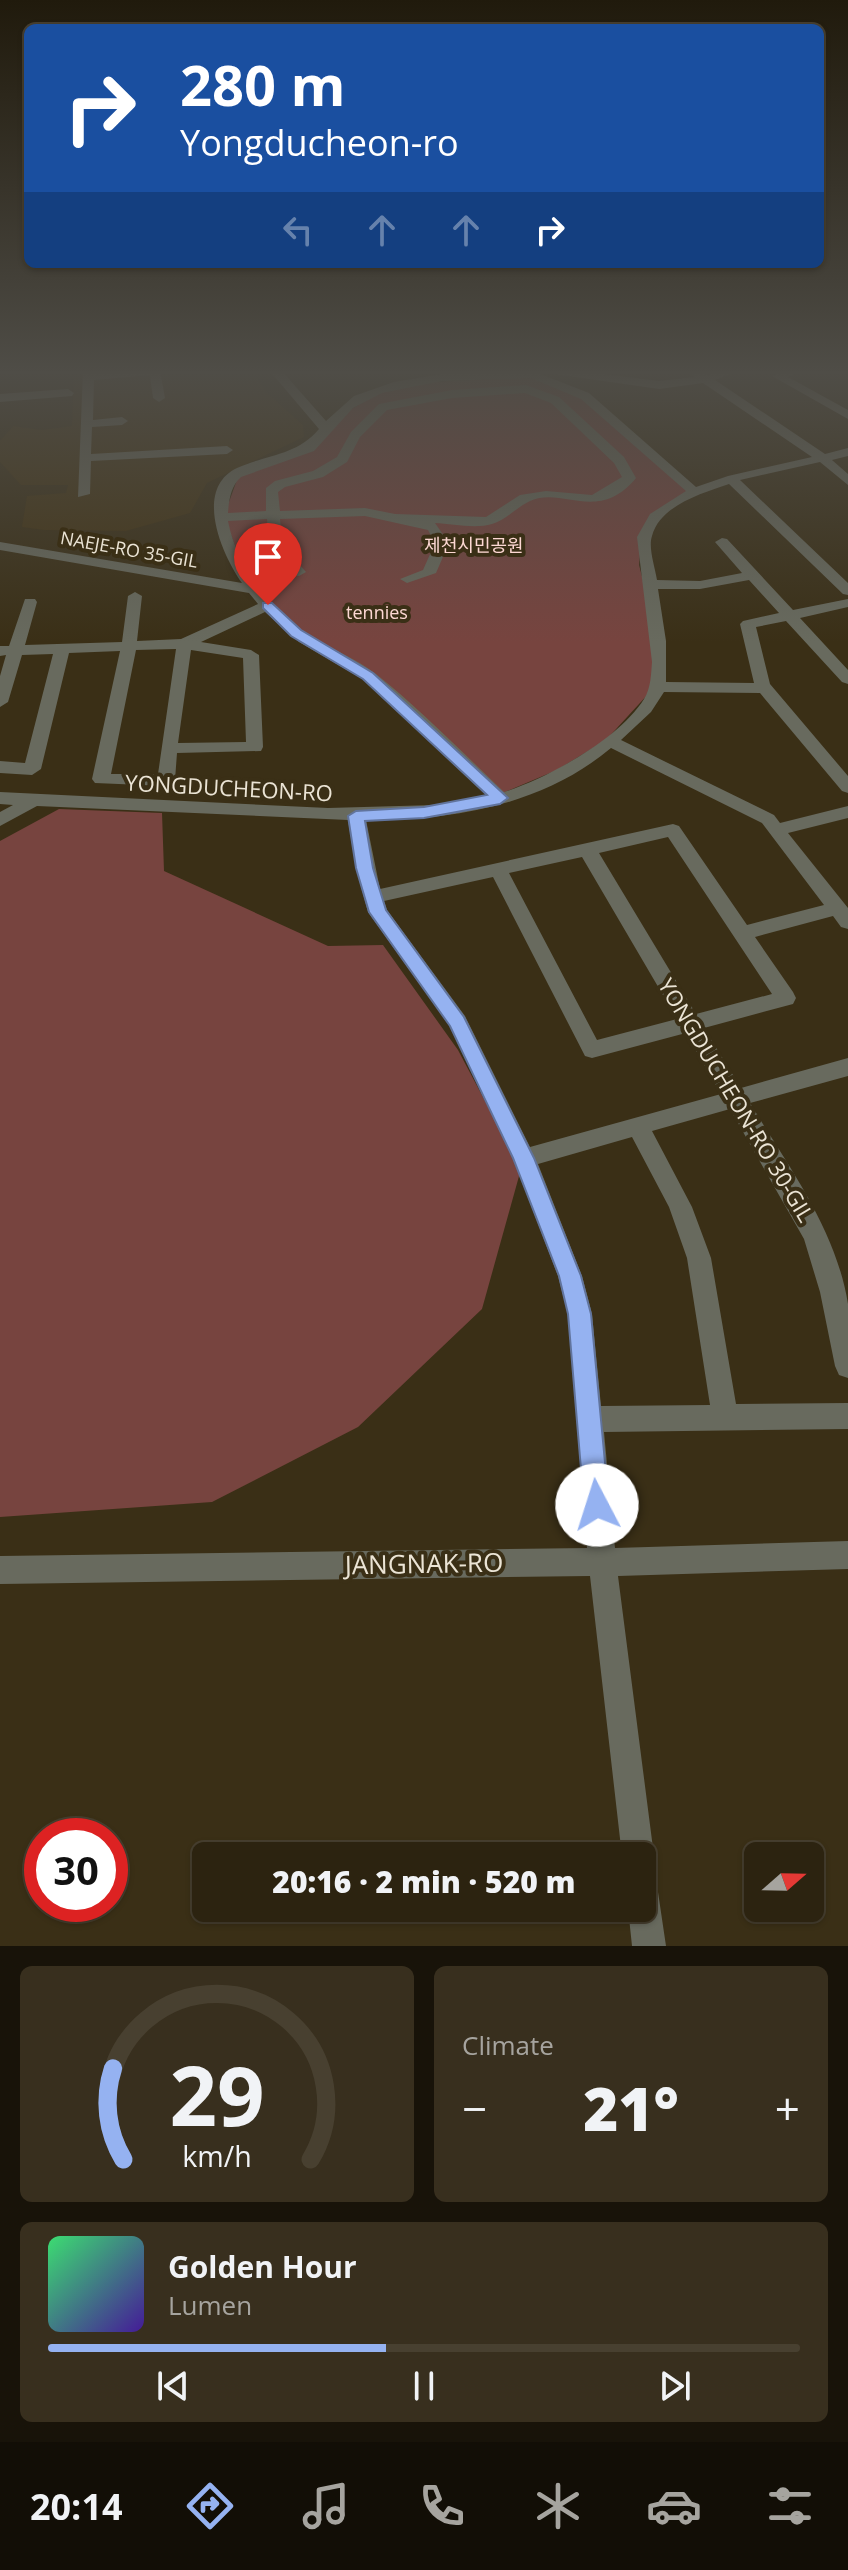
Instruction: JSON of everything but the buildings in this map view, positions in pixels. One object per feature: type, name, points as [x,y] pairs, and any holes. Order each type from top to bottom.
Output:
[{"type":"street","points":[[83,494],[85,461]]},
{"type":"street","points":[[274,461],[231,476],[219,517],[228,544],[251,589],[296,633],[368,676],[500,798]]},
{"type":"street","points":[[299,572],[276,547],[271,491],[280,484],[318,474],[339,461]]},
{"type":"street","points":[[397,518],[488,521],[525,498],[546,495],[594,499],[621,486],[629,478],[627,470],[618,461]]},
{"type":"street","points":[[659,461],[693,491]]},
{"type":"street","points":[[765,688],[658,687],[660,665],[645,552],[647,529],[651,519],[693,491],[816,461]]},
{"type":"street","points":[[826,461],[848,481]]},
{"type":"street","points":[[732,480],[848,591]]},
{"type":"street","points":[[219,517],[365,512],[433,527],[442,543],[429,573],[407,579]]},
{"type":"street","points":[[722,542],[848,679]]},
{"type":"street","name":"NAEJE-RO 35-GIL","points":[[0,546],[251,589]]},
{"type":"street","points":[[649,584],[700,585],[752,575]]},
{"type":"street","points":[[135,596],[129,646],[101,779],[166,780],[184,644]]},
{"type":"street","points":[[0,702],[8,650],[30,602]]},
{"type":"street","points":[[848,603],[748,624],[765,688],[848,787]]},
{"type":"street","points":[[184,644],[268,605]]},
{"type":"street","points":[[8,650],[184,644],[251,655],[255,747],[169,748]]},
{"type":"street","points":[[0,767],[32,769],[62,649]]},
{"type":"street","name":"YONGDUCHEON-RO","points":[[0,798],[356,816],[424,813],[500,798],[562,775],[612,742],[650,702],[658,687]]},
{"type":"street","points":[[612,742],[768,819],[779,829],[843,915],[742,933]]},
{"type":"street","points":[[0,820],[34,800]]},
{"type":"street","points":[[779,829],[848,812]]},
{"type":"street","points":[[356,816],[373,897],[382,921],[458,1022],[524,1158],[570,1276],[580,1314],[602,1562],[636,1842]]},
{"type":"street","points":[[373,897],[587,849],[673,830],[786,998],[592,1050],[498,869]]},
{"type":"street","name":"YONGDUCHEON-RO 30-GIL","points":[[587,849],[790,1187],[823,1254],[848,1366]]},
{"type":"street","points":[[524,1158],[736,1099],[844,1075]]},
{"type":"street","points":[[638,1126],[677,1200],[692,1237],[701,1269],[725,1417]]},
{"type":"street","points":[[589,1419],[848,1416]]},
{"type":"street","name":"JANGNAK-RO","points":[[0,1570],[602,1562],[848,1555]]},
{"type":"street","points":[[646,1922],[649,1946]]},
{"type":"shaded area","points":[[254,461],[207,483],[190,513],[126,531],[22,527],[27,496],[66,493],[68,485],[21,485],[0,462]]},
{"type":"green space","name":"제천시민공원","points":[[282,461],[653,461],[687,491],[659,510],[641,541],[639,565],[645,588],[654,663],[650,692],[606,740],[557,770],[500,794],[416,714],[296,633],[251,589],[224,516],[238,477]]},
{"type":"green space","points":[[59,809],[162,813],[164,871],[328,946],[383,945],[458,1050],[521,1169],[482,1309],[358,1427],[212,1502],[0,1517],[0,841]]},
{"type":"route","points":[[268,605],[296,633],[341,657],[368,676],[500,798],[424,813],[356,816],[365,868],[382,921],[458,1022],[524,1158],[570,1276],[580,1314],[597,1505]]},
{"type":"park label","name":"tennies","points":[[377,613]]}]
